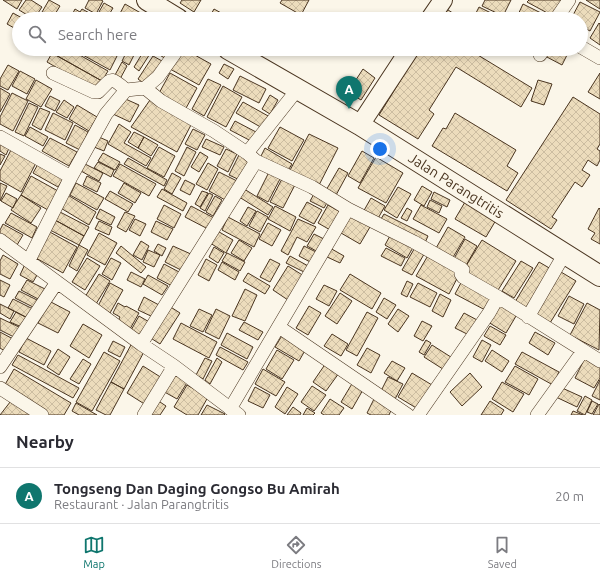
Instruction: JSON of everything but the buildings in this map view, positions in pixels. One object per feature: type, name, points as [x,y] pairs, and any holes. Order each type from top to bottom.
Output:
[{"type":"main road","points":[[147,0],[167,12]]},
{"type":"main road","name":"Jalan Parangtritis","points":[[240,56],[360,125],[600,276]]},
{"type":"street","points":[[435,12],[443,0]]},
{"type":"street","points":[[561,12],[569,0]]},
{"type":"street","points":[[588,51],[600,58]]},
{"type":"street","points":[[29,260],[71,177],[106,114],[126,90],[145,88],[158,77],[173,56]]},
{"type":"street","points":[[360,125],[405,56]]},
{"type":"street","points":[[53,73],[94,92],[98,92],[106,82],[113,80],[126,90]]},
{"type":"street","points":[[145,88],[161,101],[214,132],[252,157],[312,187],[348,209],[458,266],[463,270],[461,274],[463,277],[498,297],[600,361]]},
{"type":"street","points":[[141,344],[252,157],[297,90]]},
{"type":"street","points":[[0,137],[71,177]]},
{"type":"street","points":[[0,240],[235,412],[279,326],[348,209]]},
{"type":"street","points":[[528,317],[565,253]]},
{"type":"street","points":[[0,367],[57,282]]},
{"type":"street","points":[[418,415],[489,313],[498,297]]},
{"type":"street","points":[[279,326],[408,415]]},
{"type":"street","points":[[537,415],[583,351]]},
{"type":"street","points":[[144,415],[174,366]]},
{"type":"street","points":[[0,388],[42,415]]},
{"type":"place","name":"Tongseng Dan Daging Gongso Bu Amirah","points":[[349,109]]}]
